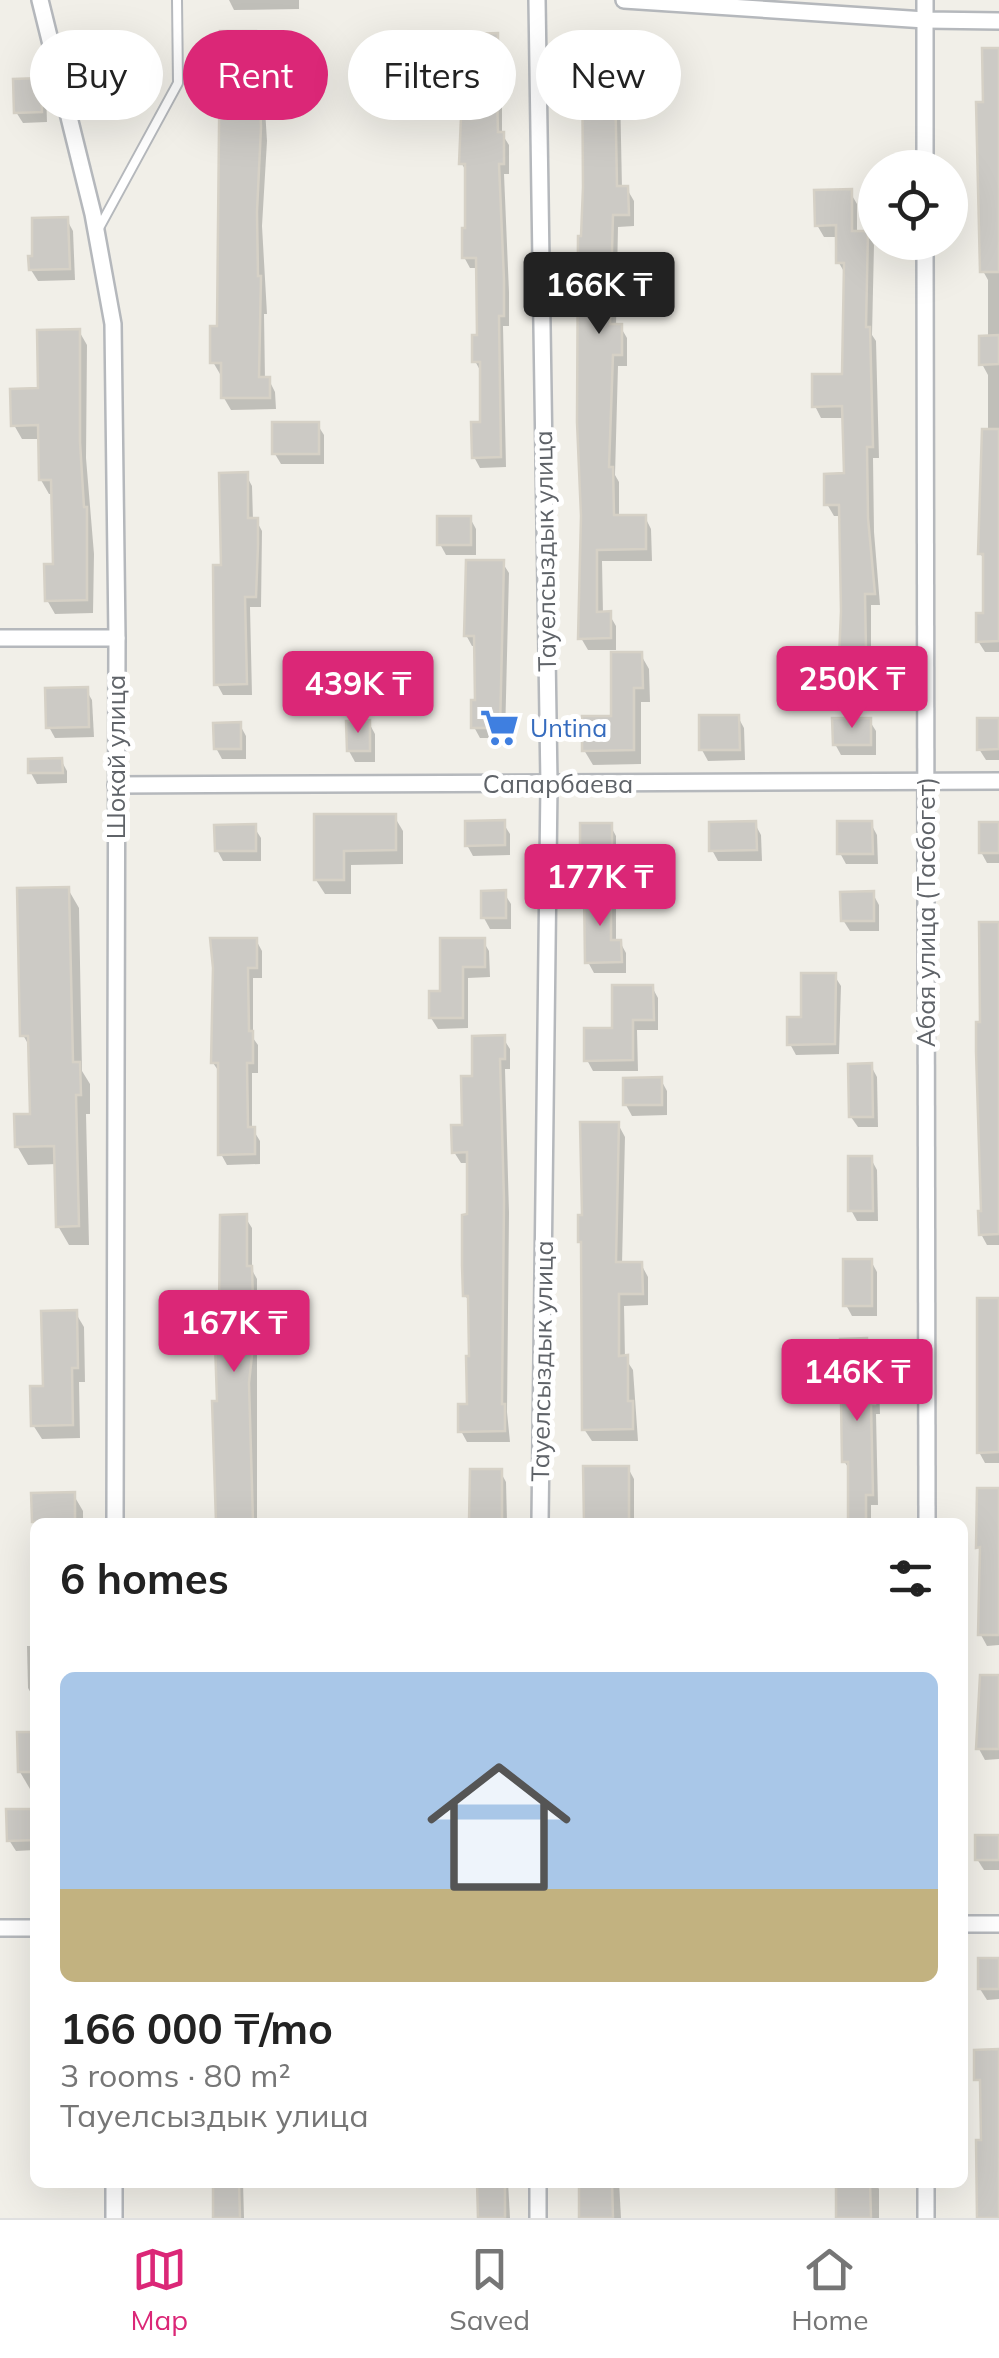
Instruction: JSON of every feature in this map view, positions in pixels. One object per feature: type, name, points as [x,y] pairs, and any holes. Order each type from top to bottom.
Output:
[{"type":"street","name":"Шокай улица","points":[[40,0],[97,232],[113,324],[117,638],[115,1518]]},
{"type":"street","name":"Тауелсыздык улица","points":[[537,0],[548,784],[540,1518]]},
{"type":"street","points":[[624,0],[925,20],[999,21]]},
{"type":"street","points":[[925,0],[925,150]]},
{"type":"street","name":"Абая улица (Тасбогет)","points":[[925,260],[927,1518]]},
{"type":"street","points":[[0,638],[117,638]]},
{"type":"street","name":"Сапарбаева","points":[[116,784],[999,782]]},
{"type":"street","points":[[968,1924],[999,1924]]},
{"type":"street","points":[[0,1928],[30,1928]]},
{"type":"street","points":[[114,2188],[114,2218]]},
{"type":"street","points":[[538,2188],[538,2218]]},
{"type":"street","points":[[926,2188],[926,2218]]},
{"type":"lane","points":[[97,232],[178,83],[177,0]]},
{"type":"building","points":[[982,48],[999,48],[999,272],[980,272],[976,102],[983,102]]},
{"type":"building","points":[[30,78],[30,112],[14,113],[13,79]]},
{"type":"building","points":[[219,120],[261,120],[257,212],[261,276],[259,377],[270,377],[270,398],[221,398],[221,363],[210,363],[210,326],[217,326]]},
{"type":"building","points":[[461,120],[498,120],[498,132],[504,132],[504,164],[499,164],[504,280],[504,316],[499,316],[501,457],[472,458],[471,422],[480,422],[480,362],[472,362],[472,335],[477,335],[476,258],[462,258],[465,164],[459,164]]},
{"type":"building","points":[[583,120],[616,120],[617,186],[628,186],[629,215],[613,215],[610,324],[622,324],[622,355],[613,355],[609,467],[613,467],[614,515],[646,515],[646,549],[597,550],[597,612],[611,611],[611,638],[578,639],[578,236],[583,187]]},
{"type":"building","points":[[852,189],[852,231],[858,231],[858,260],[867,260],[866,327],[870,327],[873,447],[867,447],[868,518],[875,594],[865,594],[870,682],[838,682],[839,505],[824,505],[824,474],[844,473],[842,406],[812,407],[812,374],[842,374],[844,263],[836,263],[836,225],[815,226],[814,190]]},
{"type":"building","points":[[68,217],[70,269],[29,270],[32,218]]},
{"type":"building","points":[[80,329],[87,600],[45,601],[44,564],[53,564],[51,480],[39,480],[38,425],[11,426],[10,389],[38,388],[37,330]]},
{"type":"building","points":[[999,335],[999,364],[979,365],[979,336]]},
{"type":"building","points":[[272,422],[319,422],[319,454],[272,454]]},
{"type":"building","points":[[982,429],[999,429],[999,641],[976,642],[976,613],[983,613],[983,554],[978,554]]},
{"type":"building","points":[[248,472],[248,518],[258,518],[258,545],[256,597],[245,597],[247,684],[214,685],[213,565],[221,565],[219,473]]},
{"type":"building","points":[[437,516],[471,516],[471,545],[437,545]]},
{"type":"building","points":[[466,560],[504,560],[500,728],[471,728],[471,700],[475,700],[474,636],[464,636]]},
{"type":"building","points":[[611,652],[642,652],[643,688],[634,688],[634,750],[582,751],[582,716],[611,716]]},
{"type":"building","points":[[88,687],[89,727],[46,728],[45,688]]},
{"type":"building","points":[[699,715],[739,715],[740,750],[699,750]]},
{"type":"building","points":[[832,718],[871,718],[871,745],[833,745]]},
{"type":"building","points":[[977,718],[999,718],[999,749],[977,750]]},
{"type":"building","points":[[370,720],[370,751],[347,751],[346,721]]},
{"type":"building","points":[[241,722],[241,749],[214,749],[213,723]]},
{"type":"building","points":[[62,758],[63,773],[28,773],[28,759]]},
{"type":"building","points":[[314,814],[396,814],[396,850],[344,851],[344,880],[314,880]]},
{"type":"building","points":[[505,820],[505,845],[465,846],[465,821]]},
{"type":"building","points":[[756,821],[757,850],[709,851],[709,822]]},
{"type":"building","points":[[837,821],[872,821],[873,854],[837,854]]},
{"type":"building","points":[[979,822],[999,822],[999,853],[979,853]]},
{"type":"building","points":[[580,823],[612,823],[612,854],[580,854]]},
{"type":"building","points":[[256,824],[256,851],[215,851],[214,825]]},
{"type":"building","points":[[69,887],[73,1062],[80,1062],[81,1095],[76,1095],[79,1226],[56,1227],[54,1146],[15,1147],[14,1114],[30,1114],[28,1036],[20,1036],[17,888]]},
{"type":"building","points":[[506,890],[506,918],[481,918],[481,891]]},
{"type":"building","points":[[584,890],[611,890],[611,940],[621,940],[622,962],[585,963]]},
{"type":"building","points":[[874,891],[874,921],[841,921],[840,892]]},
{"type":"building","points":[[979,922],[999,922],[999,1234],[979,1235],[976,1022],[980,1022]]},
{"type":"building","points":[[210,938],[257,938],[257,968],[248,968],[253,1063],[247,1063],[248,1127],[255,1127],[255,1154],[218,1155],[218,1063],[211,1063]]},
{"type":"building","points":[[440,938],[485,938],[485,967],[463,967],[463,1018],[429,1018],[429,991],[440,991]]},
{"type":"building","points":[[801,973],[836,973],[835,1044],[787,1045],[787,1017],[801,1017]]},
{"type":"building","points":[[612,985],[653,985],[654,1020],[633,1020],[633,1060],[584,1061],[584,1028],[612,1028]]},
{"type":"building","points":[[505,1035],[505,1059],[500,1059],[505,1431],[458,1432],[458,1404],[467,1404],[469,1356],[468,1296],[463,1296],[462,1265],[467,1152],[452,1153],[451,1125],[462,1125],[461,1076],[472,1076],[472,1036]]},
{"type":"building","points":[[872,1063],[873,1117],[849,1117],[848,1064]]},
{"type":"building","points":[[662,1077],[662,1105],[623,1105],[623,1078]]},
{"type":"building","points":[[580,1122],[619,1122],[616,1262],[642,1262],[643,1294],[619,1294],[619,1356],[628,1355],[628,1401],[633,1401],[633,1429],[582,1430]]},
{"type":"building","points":[[848,1156],[872,1156],[873,1211],[848,1211]]},
{"type":"building","points":[[247,1214],[254,1336],[249,1383],[253,1518],[216,1518],[212,1401],[217,1401],[214,1313],[219,1313],[220,1215]]},
{"type":"building","points":[[843,1259],[872,1259],[872,1306],[843,1306]]},
{"type":"building","points":[[977,1298],[999,1298],[999,1452],[977,1453]]},
{"type":"building","points":[[77,1310],[78,1368],[72,1368],[73,1425],[31,1426],[30,1386],[43,1386],[41,1311]]},
{"type":"building","points":[[867,1338],[868,1368],[875,1368],[875,1404],[871,1404],[873,1495],[866,1495],[866,1518],[848,1518],[848,1462],[842,1462],[840,1339]]},
{"type":"building","points":[[583,1466],[629,1466],[629,1518],[584,1518]]},
{"type":"building","points":[[470,1469],[502,1469],[502,1518],[469,1518]]},
{"type":"building","points":[[977,1488],[999,1488],[999,1635],[978,1635]]},
{"type":"building","points":[[75,1492],[75,1518],[32,1518],[31,1493]]},
{"type":"building","points":[[980,1675],[999,1675],[999,1749],[976,1749]]},
{"type":"building","points":[[17,1732],[30,1732],[30,1772],[18,1772]]},
{"type":"building","points":[[6,1809],[30,1809],[30,1840],[7,1841]]},
{"type":"building","points":[[975,1835],[999,1835],[999,1860],[975,1860]]},
{"type":"building","points":[[978,1958],[999,1958],[999,1989],[978,1989]]},
{"type":"building","points":[[999,2049],[999,2218],[977,2218],[980,2080],[974,2080],[974,2050]]},
{"type":"building","points":[[213,2188],[239,2188],[240,2218],[213,2218]]},
{"type":"building","points":[[477,2188],[505,2188],[505,2218],[478,2218]]},
{"type":"building","points":[[579,2188],[612,2188],[613,2218],[579,2218]]},
{"type":"building","points":[[836,2188],[870,2188],[871,2218],[836,2218]]},
{"type":"place","name":"Untina","points":[[500,728]]}]
